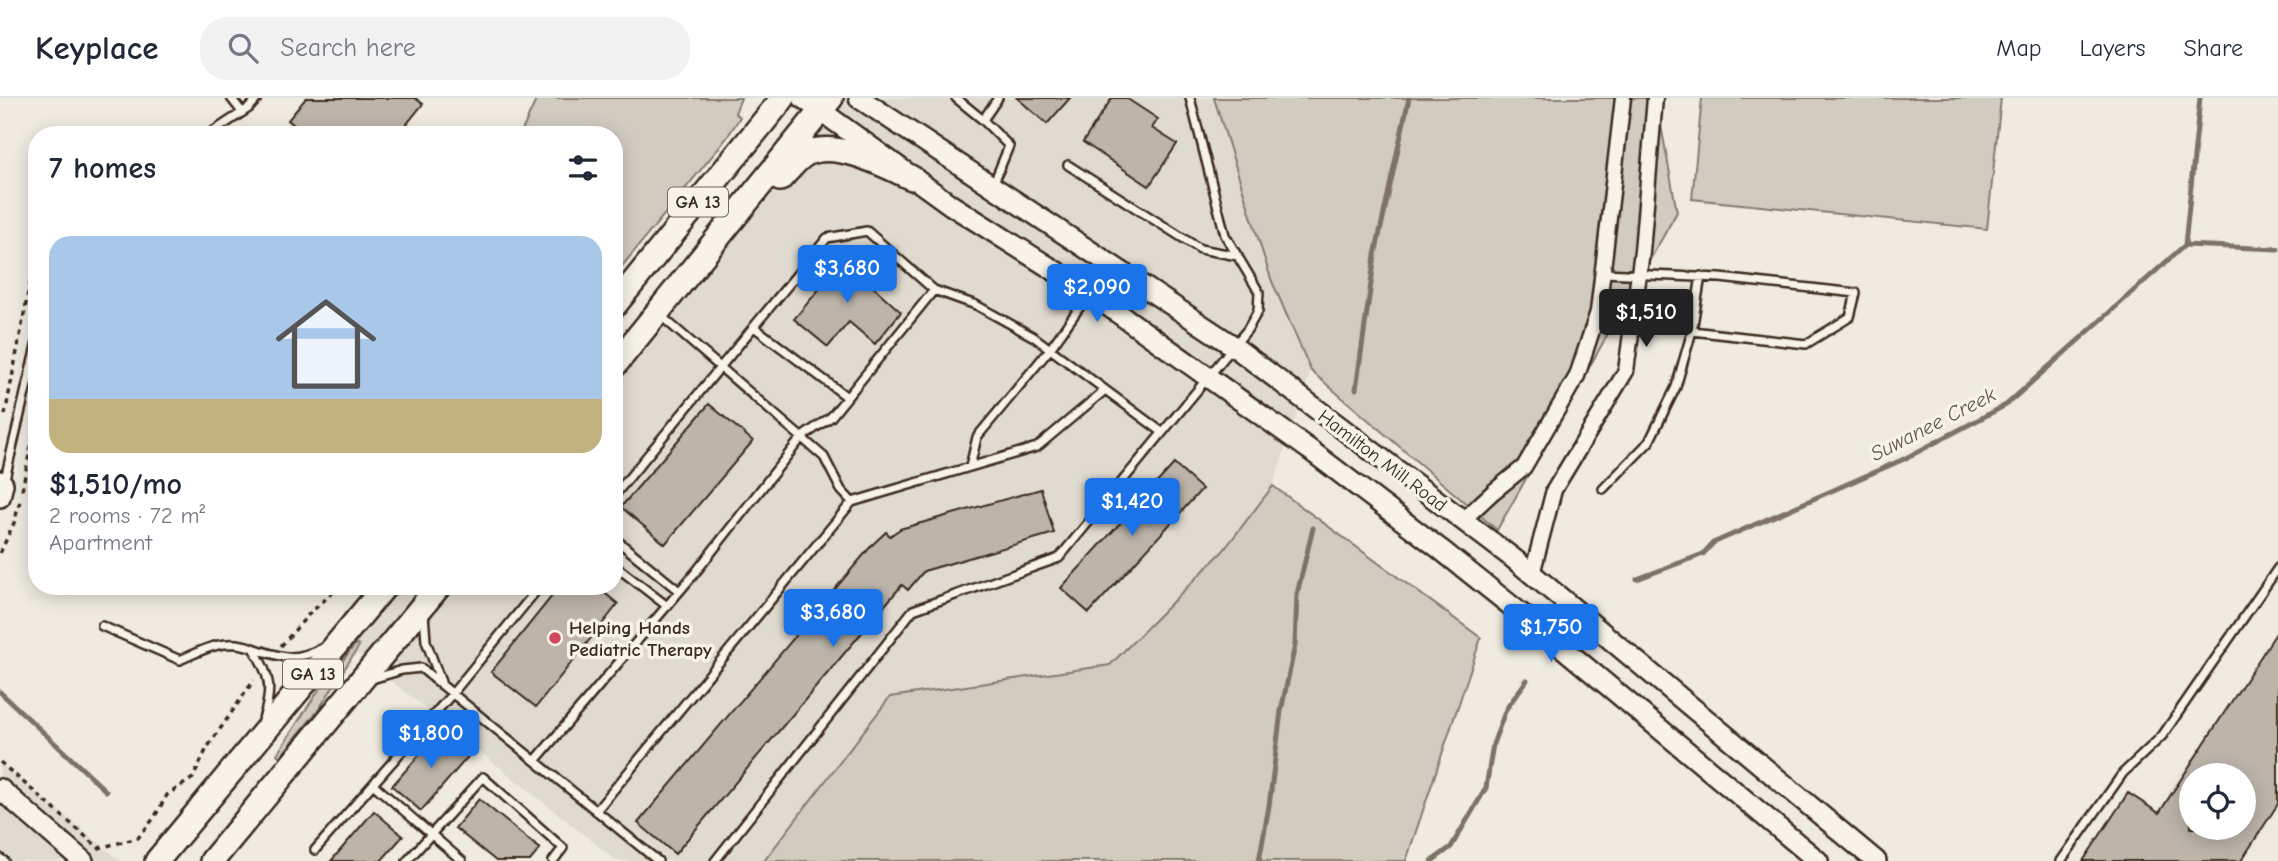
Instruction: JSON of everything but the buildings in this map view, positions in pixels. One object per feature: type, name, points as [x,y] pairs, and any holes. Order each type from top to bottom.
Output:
[{"type":"main road","name":"GA 13","points":[[623,295],[783,98]]},
{"type":"main road","name":"Hamilton Mill Road","points":[[859,98],[1232,345],[1532,573],[1876,861]]},
{"type":"main road","name":"GA 13","points":[[623,355],[729,226],[818,102]]},
{"type":"main road","name":"Hamilton Mill Road","points":[[818,102],[912,178],[1090,293],[1207,376],[1451,558],[1649,718],[1818,861]]},
{"type":"main road","points":[[729,226],[807,153],[836,150],[857,154],[912,178]]},
{"type":"main road","name":"GA 13","points":[[157,861],[378,595]]},
{"type":"main road","name":"GA 13","points":[[212,861],[432,595]]},
{"type":"main road","points":[[0,789],[83,861]]},
{"type":"street","points":[[1463,520],[1524,467],[1577,376],[1598,312],[1623,98]]},
{"type":"street","points":[[1532,573],[1554,490],[1626,371],[1639,273],[1655,98]]},
{"type":"lane","points":[[231,98],[242,112]]},
{"type":"lane","points":[[221,126],[258,98]]},
{"type":"lane","points":[[956,98],[1009,146],[993,186]]},
{"type":"lane","points":[[983,120],[998,98]]},
{"type":"lane","points":[[715,861],[913,610],[1059,558],[1247,330],[1258,311],[1259,292],[1225,235],[1190,98]]},
{"type":"lane","points":[[1068,165],[1199,249],[1238,256]]},
{"type":"lane","points":[[623,485],[827,238],[867,231],[934,290],[976,305],[1034,337],[1162,432]]},
{"type":"lane","points":[[1602,273],[1701,276],[1856,293],[1850,317],[1806,344],[1692,331]]},
{"type":"lane","points":[[1603,489],[1648,442],[1675,387],[1692,331],[1701,276]]},
{"type":"lane","points":[[536,761],[667,606],[802,437],[831,417],[934,290]]},
{"type":"lane","points":[[970,467],[976,437],[1050,349],[1090,293]]},
{"type":"lane","points":[[657,313],[824,457],[841,490],[852,502]]},
{"type":"lane","points":[[754,327],[847,397]]},
{"type":"lane","points":[[1,487],[28,378]]},
{"type":"lane","points":[[596,811],[852,502],[1037,447],[1105,390]]},
{"type":"lane","points":[[623,545],[679,591]]},
{"type":"lane","points":[[2061,861],[2123,773],[2162,736],[2278,568]]},
{"type":"lane","points":[[623,572],[667,606]]},
{"type":"lane","points":[[315,850],[452,694],[533,595]]},
{"type":"lane","points":[[424,605],[426,641],[443,686]]},
{"type":"lane","points":[[102,626],[180,660],[223,643],[240,643],[274,656],[296,658],[342,639]]},
{"type":"lane","points":[[253,648],[265,667],[269,682],[269,699],[253,748]]},
{"type":"lane","points":[[361,682],[402,670],[421,668],[658,861]]},
{"type":"lane","points":[[407,861],[483,777],[563,848],[553,861]]},
{"type":"lane","points":[[373,784],[462,861]]},
{"type":"path","points":[[4,425],[28,294]]},
{"type":"path","points":[[0,552],[14,523],[28,464]]},
{"type":"path","points":[[278,650],[309,614],[331,595]]},
{"type":"path","points":[[0,762],[99,848],[138,838],[167,795],[193,778],[207,748],[254,680]]},
{"type":"shaded area","points":[[537,98],[741,98],[735,113],[740,117],[726,139],[623,265],[623,126],[524,126]]},
{"type":"shaded area","points":[[827,98],[1214,98],[1271,279],[1311,371],[1273,486],[1223,551],[1110,665],[890,697],[764,861],[617,861],[350,648],[395,595],[623,595],[623,333]]},
{"type":"shaded area","points":[[1214,98],[1656,98],[1677,212],[1497,530],[1311,371],[1271,279]]},
{"type":"shaded area","points":[[1702,98],[2001,98],[1987,229],[1692,199]]},
{"type":"shaded area","points":[[1273,486],[1481,638],[1406,861],[764,861],[890,697],[1110,665],[1223,551]]},
{"type":"shaded area","points":[[356,644],[359,646],[319,709],[280,757],[277,754],[316,694]]},
{"type":"shaded area","points":[[0,763],[121,861],[0,861]]},
{"type":"waterway","points":[[1356,389],[1375,255],[1409,98]]},
{"type":"waterway","name":"Suwanee Creek","points":[[1637,579],[1703,554],[1713,543],[1904,459],[2006,405],[2185,245],[2200,98]]},
{"type":"waterway","points":[[2185,245],[2278,249]]},
{"type":"waterway","points":[[1259,861],[1281,711],[1295,645],[1297,594],[1313,528]]},
{"type":"waterway","name":"Suwanee Creek","points":[[1432,861],[1451,847],[1486,788],[1493,744],[1506,709],[1527,680]]},
{"type":"waterway","points":[[0,692],[106,791]]},
{"type":"place","name":"Helping Hands Pediatric Therapy","points":[[555,638]]}]
